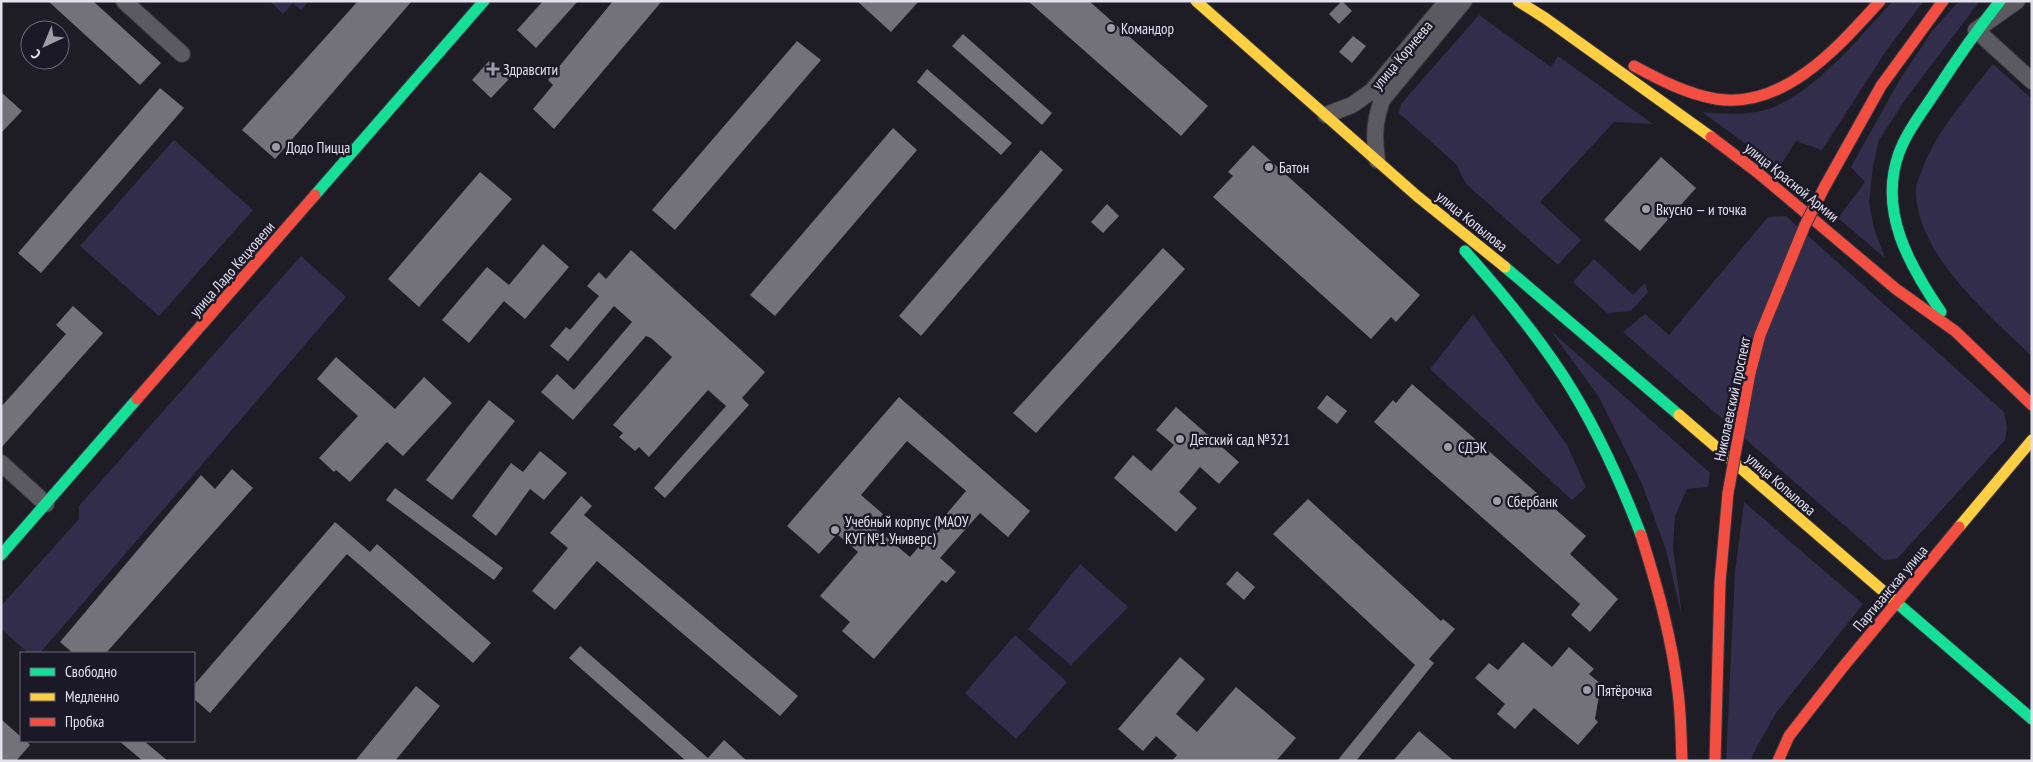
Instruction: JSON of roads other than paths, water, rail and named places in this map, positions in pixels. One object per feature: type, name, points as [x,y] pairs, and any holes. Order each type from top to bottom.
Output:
[{"type":"main road","name":"улица Ладо Кецховели","points":[[1,555],[484,1]]},
{"type":"main road","name":"улица Копылова","points":[[1196,1],[1417,196],[1544,299],[2032,719]]},
{"type":"main road","name":"улица Красной Армии","points":[[1518,1],[1545,18],[1757,172],[1896,289],[1955,331],[2032,406]]},
{"type":"main road","points":[[1545,18],[1662,81],[1726,100],[1753,98],[1779,88],[1808,69],[1852,31],[1880,1]]},
{"type":"main road","name":"Николаевский проспект","points":[[1715,761],[1720,592],[1728,493],[1750,373],[1760,335],[1804,224],[1881,86],[1944,1]]},
{"type":"main road","points":[[1955,331],[1920,284],[1906,258],[1896,227],[1892,200],[1894,175],[1899,154],[1914,125],[1976,30],[2000,1]]},
{"type":"main road","name":"улица Копылова","points":[[1417,196],[1533,332],[1577,398],[1614,469],[1633,510],[1652,569],[1677,682],[1682,761]]},
{"type":"main road","name":"Партизанская улица","points":[[1778,761],[1789,736],[1843,667],[2032,440]]},
{"type":"street","points":[[124,1],[182,54]]},
{"type":"street","name":"улица Корнеева","points":[[1326,115],[1352,104],[1372,91],[1447,1]]},
{"type":"street","points":[[1377,160],[1374,137],[1376,118],[1382,100],[1464,1]]},
{"type":"street","points":[[2017,1],[1976,30],[2032,81]]},
{"type":"street","points":[[1,463],[46,504]]},
{"type":"place","name":"Командор","points":[[1111,28]]},
{"type":"place","name":"Здравсити","points":[[493,69]]},
{"type":"place","name":"Додо Пицца","points":[[276,147]]},
{"type":"place","name":"Батон","points":[[1269,167]]},
{"type":"place","name":"Вкусно — и точка","points":[[1646,209]]},
{"type":"place","name":"Детский сад №321","points":[[1180,439]]},
{"type":"place","name":"СДЭК","points":[[1448,447]]},
{"type":"place","name":"Сбербанк","points":[[1497,501]]},
{"type":"place","name":"Учебный корпус (МАОУ КУГ №1 Универс)","points":[[835,530]]},
{"type":"place","name":"Пятёрочка","points":[[1587,690]]}]
